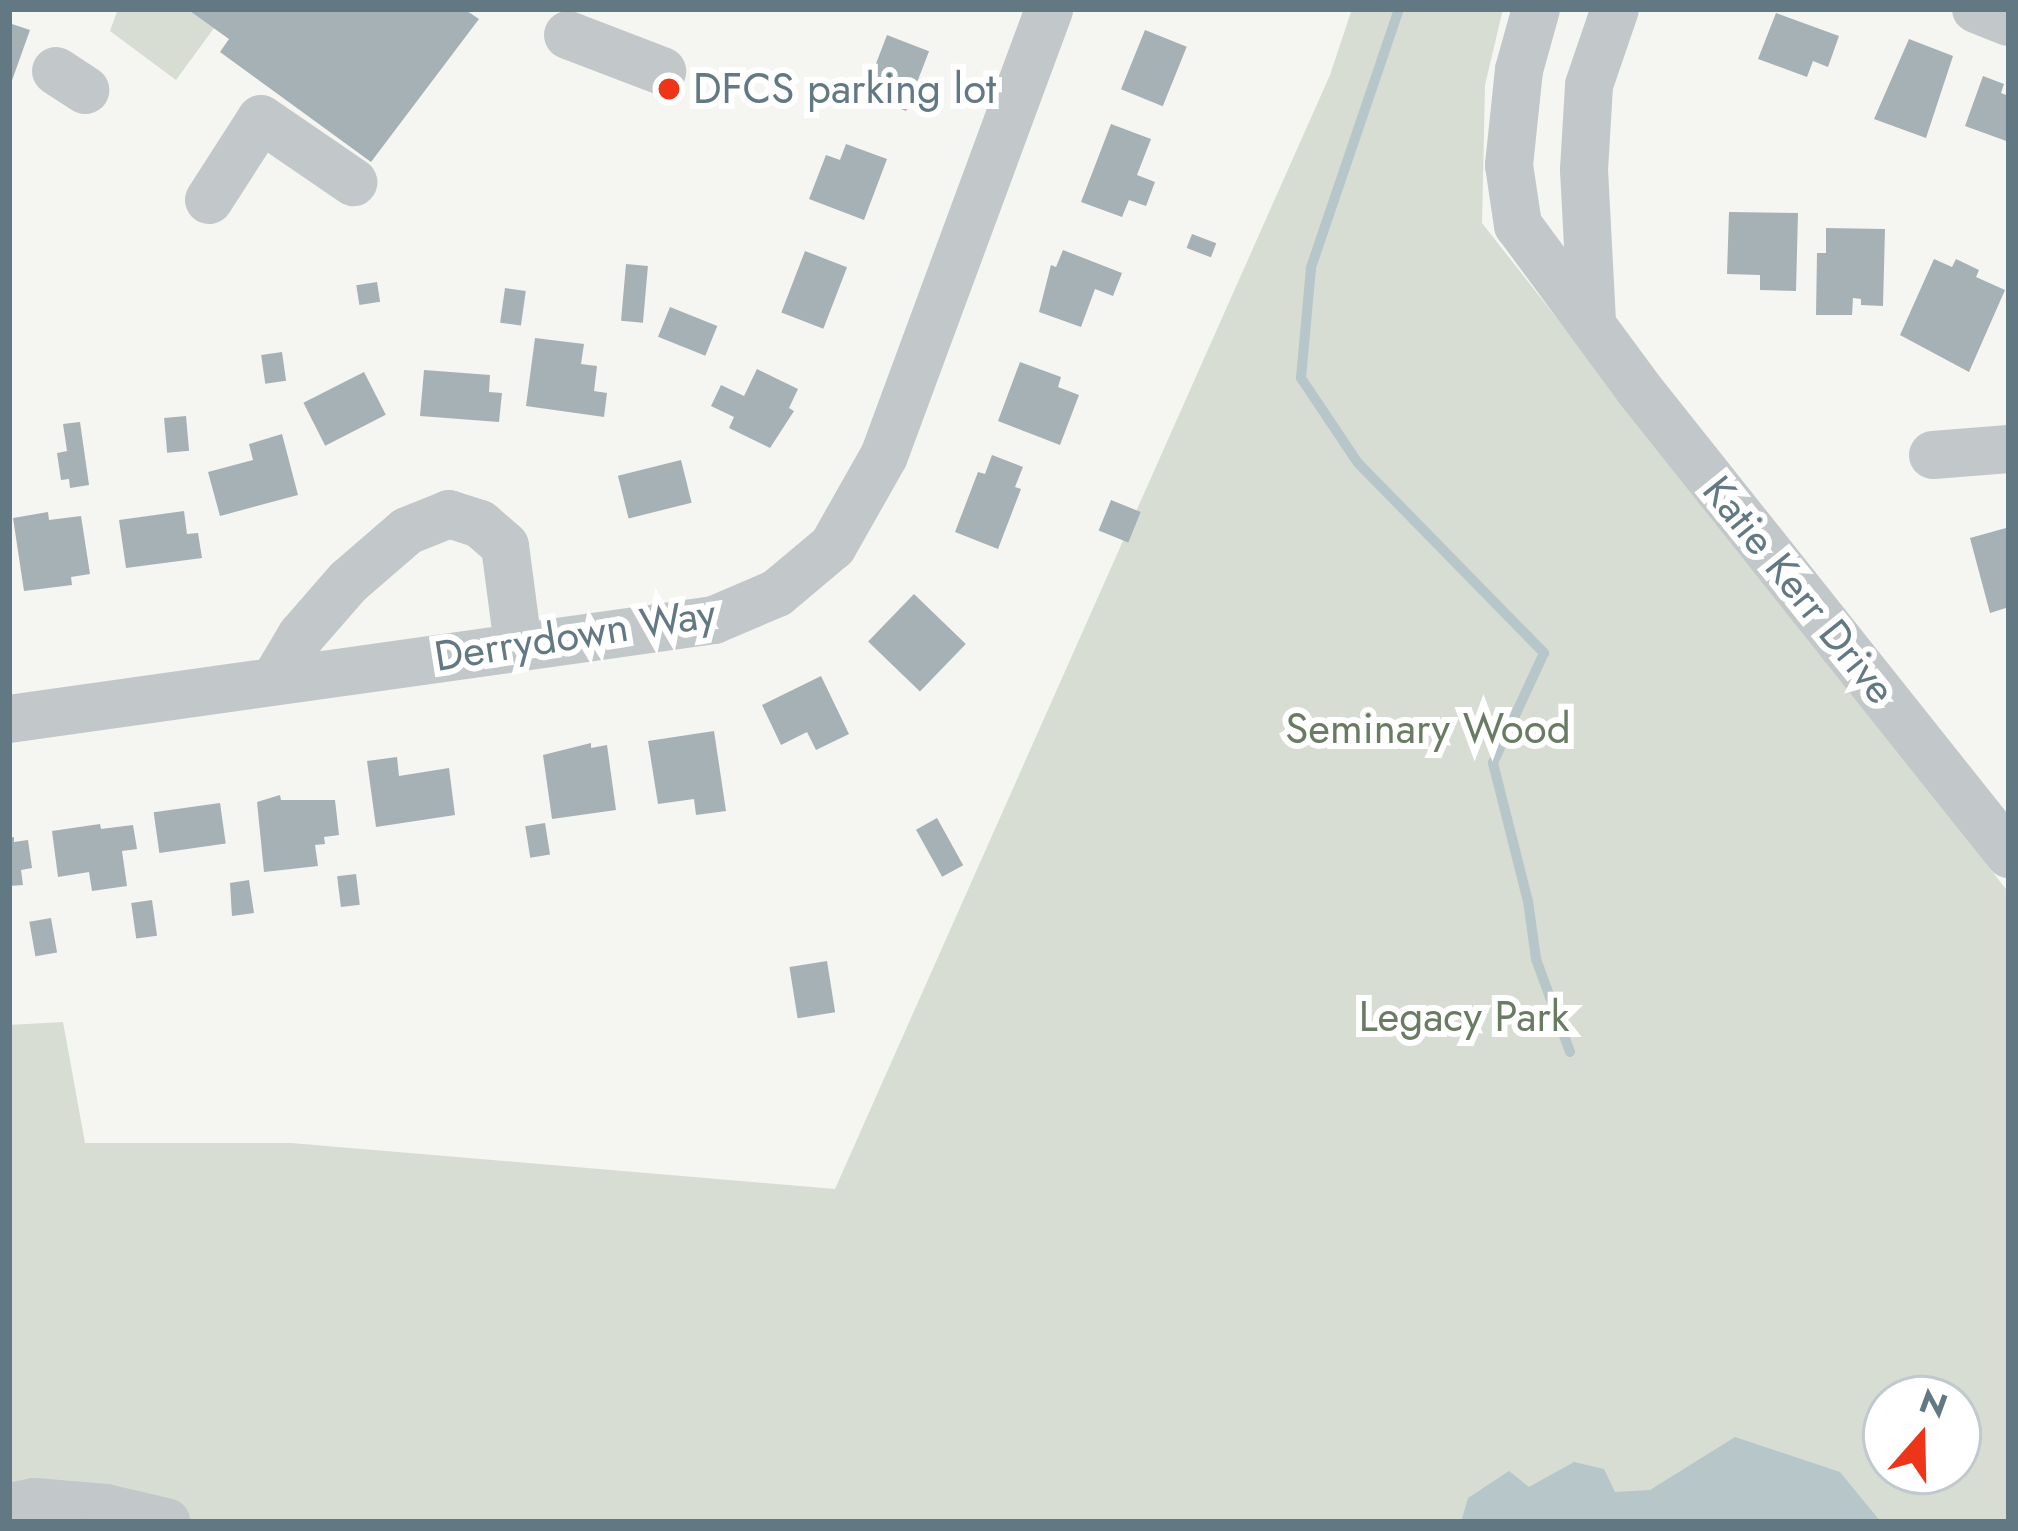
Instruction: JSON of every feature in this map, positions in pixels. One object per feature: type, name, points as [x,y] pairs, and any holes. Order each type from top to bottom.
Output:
[{"type":"street","name":"Derrydown Way","points":[[9,719],[714,620],[777,592],[832,546],[884,456],[1049,9]]},
{"type":"street","name":"Katie Kerr Drive","points":[[1536,9],[1519,70],[1509,165],[1518,225],[1638,388],[2009,854]]},
{"type":"street","points":[[1592,322],[1584,170],[1589,85],[1615,9]]},
{"type":"street","points":[[1976,9],[2009,22]]},
{"type":"street","points":[[568,34],[662,70]]},
{"type":"street","points":[[209,200],[261,118],[353,182]]},
{"type":"street","points":[[1933,455],[2009,449]]},
{"type":"street","points":[[275,680],[301,636],[347,582],[407,531],[449,514],[480,524],[505,546],[518,645]]},
{"type":"street","points":[[9,1507],[35,1502],[105,1508],[166,1522]]},
{"type":"green space","points":[[118,9],[187,9],[214,28],[176,80],[110,31]]},
{"type":"green space","name":"Seminary Wood","points":[[1352,9],[1503,9],[1485,85],[1482,223],[2009,893],[2009,1522],[9,1522],[9,1025],[63,1022],[85,1143],[291,1143],[835,1189],[1330,75]]},
{"type":"shaded area","points":[[1735,1437],[1840,1472],[1881,1522],[1461,1522],[1468,1498],[1509,1471],[1529,1487],[1574,1462],[1604,1469],[1615,1492],[1650,1490]]},
{"type":"building","points":[[187,9],[464,9],[479,19],[371,162],[220,52],[229,39]]},
{"type":"building","points":[[1776,13],[1839,36],[1828,67],[1813,61],[1807,77],[1758,59]]},
{"type":"building","points":[[9,23],[30,30],[10,86],[9,86]]},
{"type":"building","points":[[1145,30],[1187,47],[1163,106],[1121,89]]},
{"type":"building","points":[[887,35],[929,51],[906,111],[864,95]]},
{"type":"building","points":[[1909,39],[1953,56],[1926,138],[1874,119]]},
{"type":"building","points":[[1983,76],[2004,84],[2001,93],[2009,96],[2009,142],[1965,126]]},
{"type":"building","points":[[1111,124],[1151,139],[1137,175],[1155,182],[1146,206],[1129,200],[1122,217],[1081,202]]},
{"type":"building","points":[[846,144],[887,159],[864,220],[809,199],[826,155],[840,160]]},
{"type":"building","points":[[1729,212],[1798,213],[1796,291],[1760,290],[1760,275],[1727,274]]},
{"type":"building","points":[[1826,228],[1885,229],[1883,306],[1861,305],[1861,299],[1853,298],[1852,315],[1816,315],[1817,253],[1826,253]]},
{"type":"building","points":[[1192,234],[1216,243],[1211,257],[1187,248]]},
{"type":"building","points":[[1063,250],[1122,273],[1113,296],[1095,289],[1081,327],[1039,312],[1051,265],[1056,267]]},
{"type":"building","points":[[805,251],[847,267],[823,329],[781,313]]},
{"type":"building","points":[[1934,259],[1952,267],[1956,259],[1979,270],[1976,277],[2005,290],[1969,372],[1900,335]]},
{"type":"building","points":[[626,264],[648,266],[643,323],[621,321]]},
{"type":"building","points":[[377,282],[380,302],[359,305],[356,285]]},
{"type":"building","points":[[505,288],[526,291],[521,326],[500,323]]},
{"type":"building","points":[[670,307],[717,326],[705,356],[658,337]]},
{"type":"building","points":[[535,338],[584,344],[581,364],[597,366],[594,391],[607,393],[604,417],[526,406]]},
{"type":"building","points":[[282,352],[286,381],[265,384],[261,355]]},
{"type":"building","points":[[1020,362],[1061,377],[1058,387],[1079,395],[1060,445],[998,421]]},
{"type":"building","points":[[757,369],[798,389],[789,408],[794,411],[770,448],[729,428],[734,417],[711,406],[721,385],[744,396]]},
{"type":"building","points":[[424,370],[490,375],[489,392],[502,393],[499,422],[420,416]]},
{"type":"building","points":[[364,372],[386,415],[325,446],[303,403]]},
{"type":"building","points":[[186,416],[189,451],[167,453],[164,418]]},
{"type":"building","points":[[80,422],[89,485],[70,488],[69,479],[61,480],[57,453],[67,451],[63,424]]},
{"type":"building","points":[[282,434],[298,495],[220,516],[208,472],[253,460],[249,444]]},
{"type":"building","points":[[992,455],[1023,467],[1015,487],[1021,489],[998,549],[955,532],[978,472],[985,474]]},
{"type":"building","points":[[681,460],[692,503],[629,518],[618,476]]},
{"type":"building","points":[[1111,500],[1141,512],[1128,543],[1099,531]]},
{"type":"building","points":[[184,511],[187,534],[198,533],[202,558],[126,568],[119,520]]},
{"type":"building","points":[[48,512],[49,520],[81,516],[90,574],[71,577],[72,585],[24,591],[13,518]]},
{"type":"building","points":[[2006,528],[2009,607],[1990,613],[1970,538]]},
{"type":"building","points":[[914,594],[966,644],[920,691],[868,641]]},
{"type":"building","points":[[821,676],[849,734],[816,750],[807,732],[781,745],[762,705]]},
{"type":"building","points":[[714,731],[726,811],[696,815],[694,799],[658,804],[648,741]]},
{"type":"building","points":[[591,743],[591,748],[607,745],[616,810],[552,819],[543,755]]},
{"type":"building","points":[[397,757],[399,776],[449,768],[455,815],[376,827],[367,761]]},
{"type":"building","points":[[280,795],[281,800],[335,800],[339,835],[324,837],[325,844],[315,845],[318,866],[264,872],[257,802]]},
{"type":"building","points":[[220,803],[226,844],[159,853],[154,812]]},
{"type":"building","points":[[937,818],[963,865],[942,877],[916,830]]},
{"type":"building","points":[[545,823],[550,855],[530,858],[525,826]]},
{"type":"building","points":[[100,824],[101,829],[133,825],[137,849],[122,851],[127,886],[92,891],[89,872],[58,877],[52,831]]},
{"type":"building","points":[[14,837],[14,842],[28,840],[32,868],[21,870],[23,885],[9,886],[9,838]]},
{"type":"building","points":[[356,874],[360,905],[341,907],[337,876]]},
{"type":"building","points":[[249,880],[254,913],[232,916],[230,883]]},
{"type":"building","points":[[152,900],[157,936],[136,939],[131,903]]},
{"type":"building","points":[[51,918],[57,952],[35,956],[29,922]]},
{"type":"building","points":[[827,961],[835,1012],[798,1018],[789,967]]},
{"type":"waterway","points":[[1399,9],[1311,268],[1301,378],[1358,463],[1544,653],[1493,763],[1528,901],[1536,959],[1570,1052]]},
{"type":"place","name":"DFCS parking lot","points":[[669,89]]},
{"type":"park label","name":"Legacy Park","points":[[1464,1017]]}]
